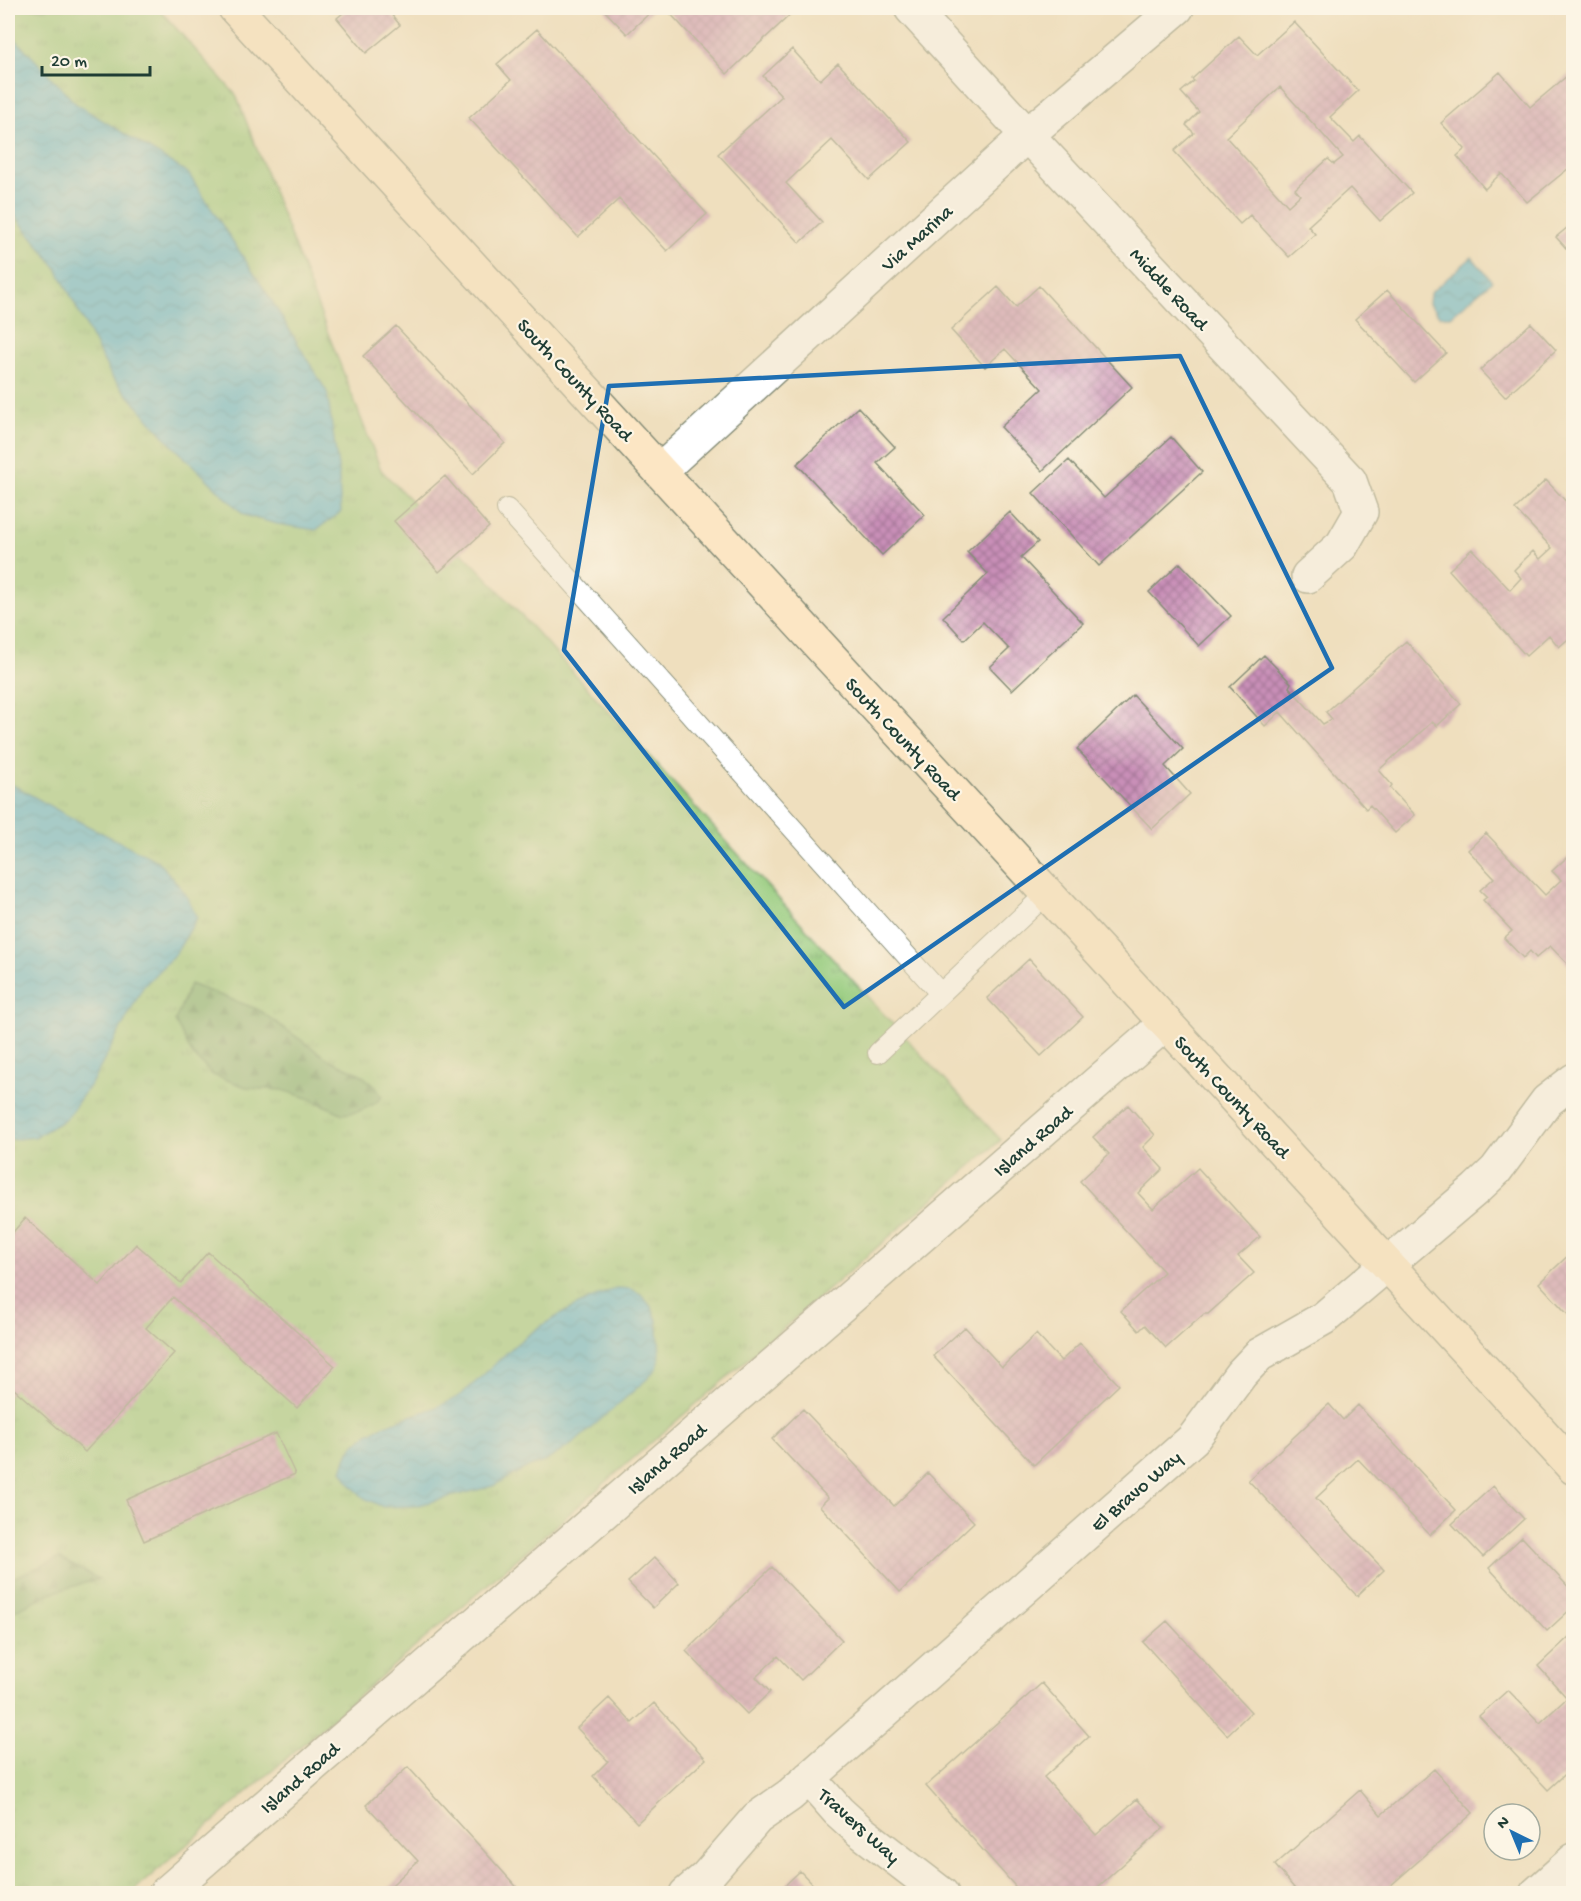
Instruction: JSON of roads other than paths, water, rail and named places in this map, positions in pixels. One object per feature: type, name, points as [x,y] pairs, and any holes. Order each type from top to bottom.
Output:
[{"type":"main road","name":"South County Road","points":[[235,8],[1574,1468]]},
{"type":"street","name":"Middle Road","points":[[911,8],[1350,481],[1361,512],[1342,545],[1308,576]]},
{"type":"street","name":"Via Marina","points":[[660,471],[1027,135],[1177,8]]},
{"type":"street","name":"Island Road","points":[[165,1893],[1166,1023]]},
{"type":"street","name":"El Bravo Way","points":[[686,1893],[706,1877],[757,1818],[790,1795],[1193,1439],[1241,1374],[1259,1355],[1324,1318],[1476,1190],[1496,1170],[1547,1101],[1574,1080]]},
{"type":"street","name":"Travers Way","points":[[809,1778],[838,1811],[860,1831],[942,1893]]},
{"type":"street","points":[[1536,1893],[1574,1860]]},
{"type":"lane","points":[[507,509],[940,993]]},
{"type":"lane","points":[[878,1053],[1047,893]]},
{"type":"water","points":[[8,31],[76,104],[188,173],[272,301],[327,392],[338,467],[341,512],[316,530],[277,524],[244,515],[172,445],[112,377],[56,267],[8,207]]},
{"type":"water","points":[[1472,257],[1492,281],[1451,316],[1440,316],[1429,304],[1430,293]]},
{"type":"water","points":[[8,782],[66,815],[158,861],[185,893],[197,918],[176,953],[143,987],[94,1079],[66,1119],[35,1137],[8,1140]]},
{"type":"water","points":[[617,1288],[631,1289],[641,1294],[652,1308],[657,1320],[660,1353],[657,1368],[574,1443],[546,1461],[524,1469],[493,1486],[414,1506],[383,1507],[364,1498],[350,1484],[342,1470],[349,1451],[361,1439],[388,1424],[433,1408],[460,1395],[514,1346],[538,1328],[576,1306]]}]
